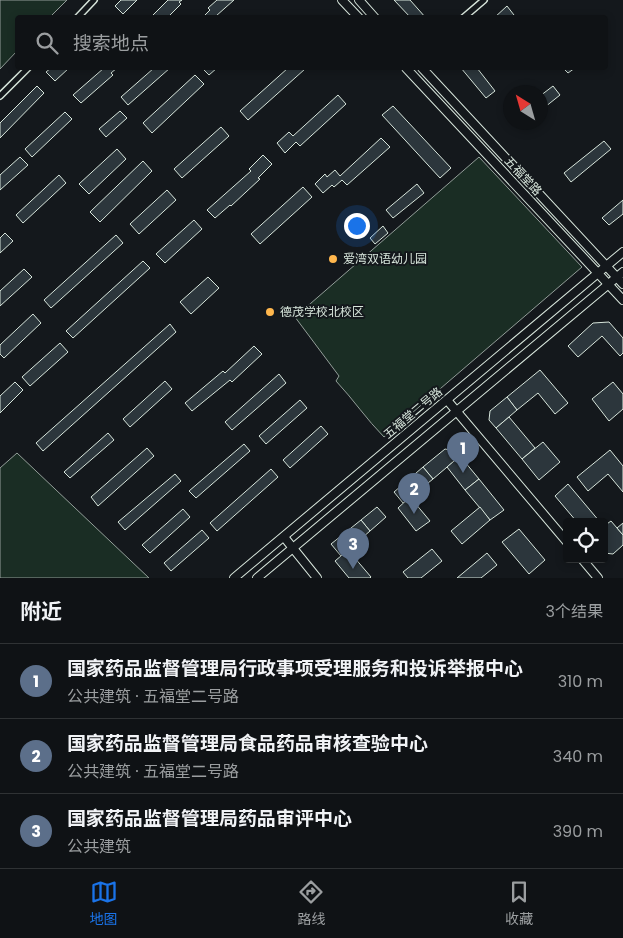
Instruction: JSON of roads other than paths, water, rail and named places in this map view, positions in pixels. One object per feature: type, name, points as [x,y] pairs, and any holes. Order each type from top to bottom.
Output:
[{"type":"main road","points":[[342,0],[356,15]]},
{"type":"main road","points":[[359,0],[373,15]]},
{"type":"main road","name":"五福堂路","points":[[408,70],[623,300]]},
{"type":"main road","name":"五福堂路","points":[[424,70],[607,266],[620,275],[623,284]]},
{"type":"main road","name":"五福堂二号路","points":[[234,578],[623,252]]},
{"type":"main road","points":[[257,578],[620,275]]},
{"type":"main road","points":[[447,400],[563,537]]},
{"type":"main road","points":[[284,537],[317,578]]},
{"type":"main road","points":[[585,563],[598,578]]},
{"type":"street","points":[[79,15],[94,0]]},
{"type":"street","points":[[466,15],[484,0]]},
{"type":"street","points":[[0,96],[26,70]]},
{"type":"place","name":"爱湾双语幼儿园","points":[[333,259]]},
{"type":"place","name":"德茂学校北校区","points":[[270,312]]},
{"type":"place","name":"国家药品监督管理局行政事项受理服务和投诉举报中心","points":[[463,473]]},
{"type":"place","name":"国家药品监督管理局食品药品审核查验中心","points":[[414,514]]},
{"type":"place","name":"国家药品监督管理局药品审评中心","points":[[353,569]]}]
